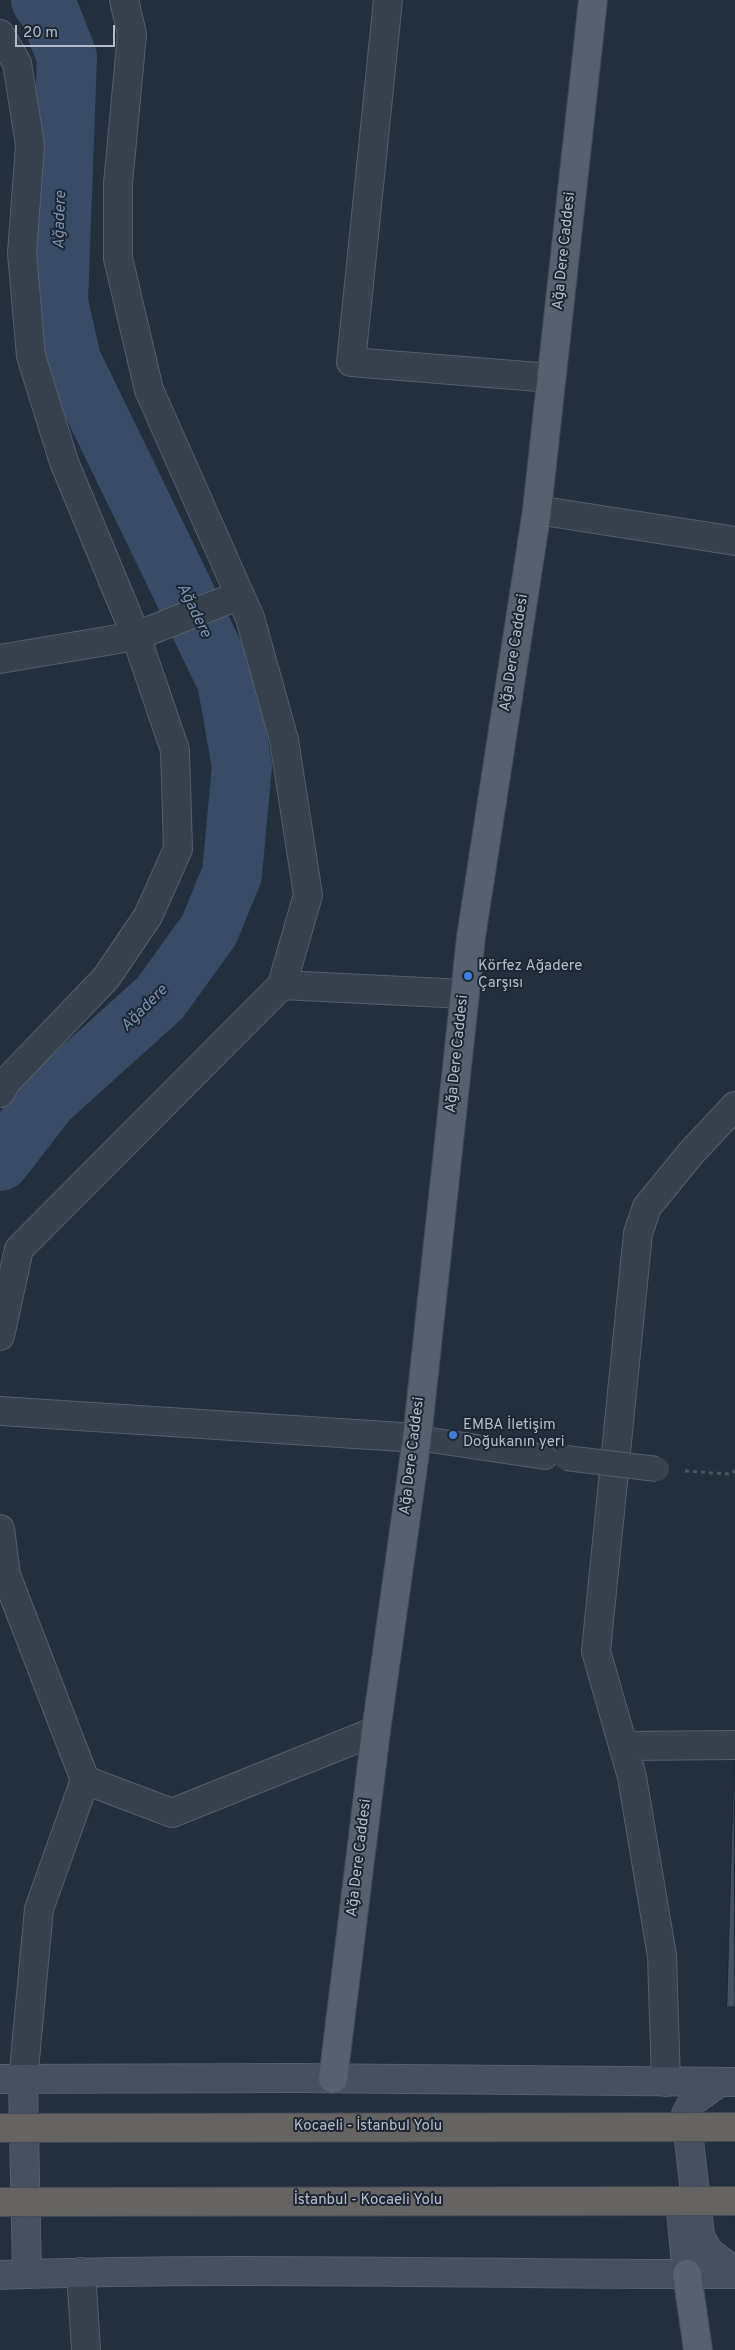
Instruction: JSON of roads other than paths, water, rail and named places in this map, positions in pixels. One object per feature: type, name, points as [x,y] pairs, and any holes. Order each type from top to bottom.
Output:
[{"type":"highway","name":"Kocaeli - İstanbul Yolu","points":[[0,2128],[735,2127]]},
{"type":"highway","name":"İstanbul - Kocaeli Yolu","points":[[0,2202],[735,2201]]},
{"type":"main road","name":"Ağa Dere Caddesi","points":[[333,2078],[376,1731],[416,1438],[471,937],[537,510],[593,0]]},
{"type":"main road","points":[[27,2274],[11,2080],[333,2078],[728,2082]]},
{"type":"main road","points":[[666,2082],[687,2274],[698,2350]]},
{"type":"main road","points":[[728,2082],[693,2101],[686,2114],[700,2236],[709,2252],[735,2273]]},
{"type":"main road","points":[[0,2275],[81,2272],[735,2273]]},
{"type":"street","points":[[0,1336],[19,1249],[282,985],[308,895],[284,740],[250,618],[238,595],[148,390],[118,258],[118,184],[132,34],[124,0]]},
{"type":"street","points":[[388,0],[351,362],[551,378]]},
{"type":"street","points":[[0,34],[17,63],[30,145],[22,253],[31,356],[64,462],[137,636],[175,750],[178,849],[148,916],[106,978],[3,1083]]},
{"type":"street","points":[[537,510],[735,542]]},
{"type":"street","points":[[0,659],[137,636],[238,595]]},
{"type":"street","points":[[282,985],[465,994]]},
{"type":"street","points":[[666,2082],[662,1956],[632,1777],[596,1651],[638,1233],[647,1207],[691,1153],[735,1106]]},
{"type":"street","points":[[0,1411],[416,1438],[555,1458],[657,1469]]},
{"type":"street","points":[[0,1529],[6,1575],[85,1780],[39,1908],[11,2080]]},
{"type":"street","points":[[85,1780],[172,1813],[376,1731]]},
{"type":"street","points":[[623,1746],[735,1745]]},
{"type":"street","points":[[81,2272],[86,2350]]},
{"type":"waterway","name":"Ağadere","points":[[0,1161],[48,1099],[160,998],[209,930],[232,874],[242,766],[227,681],[71,360],[58,302],[67,57],[49,11],[41,0]]},
{"type":"place","name":"Körfez Ağadere Çarşısı","points":[[468,976]]},
{"type":"place","name":"EMBA İletişim Doğukanın yeri","points":[[453,1435]]}]
